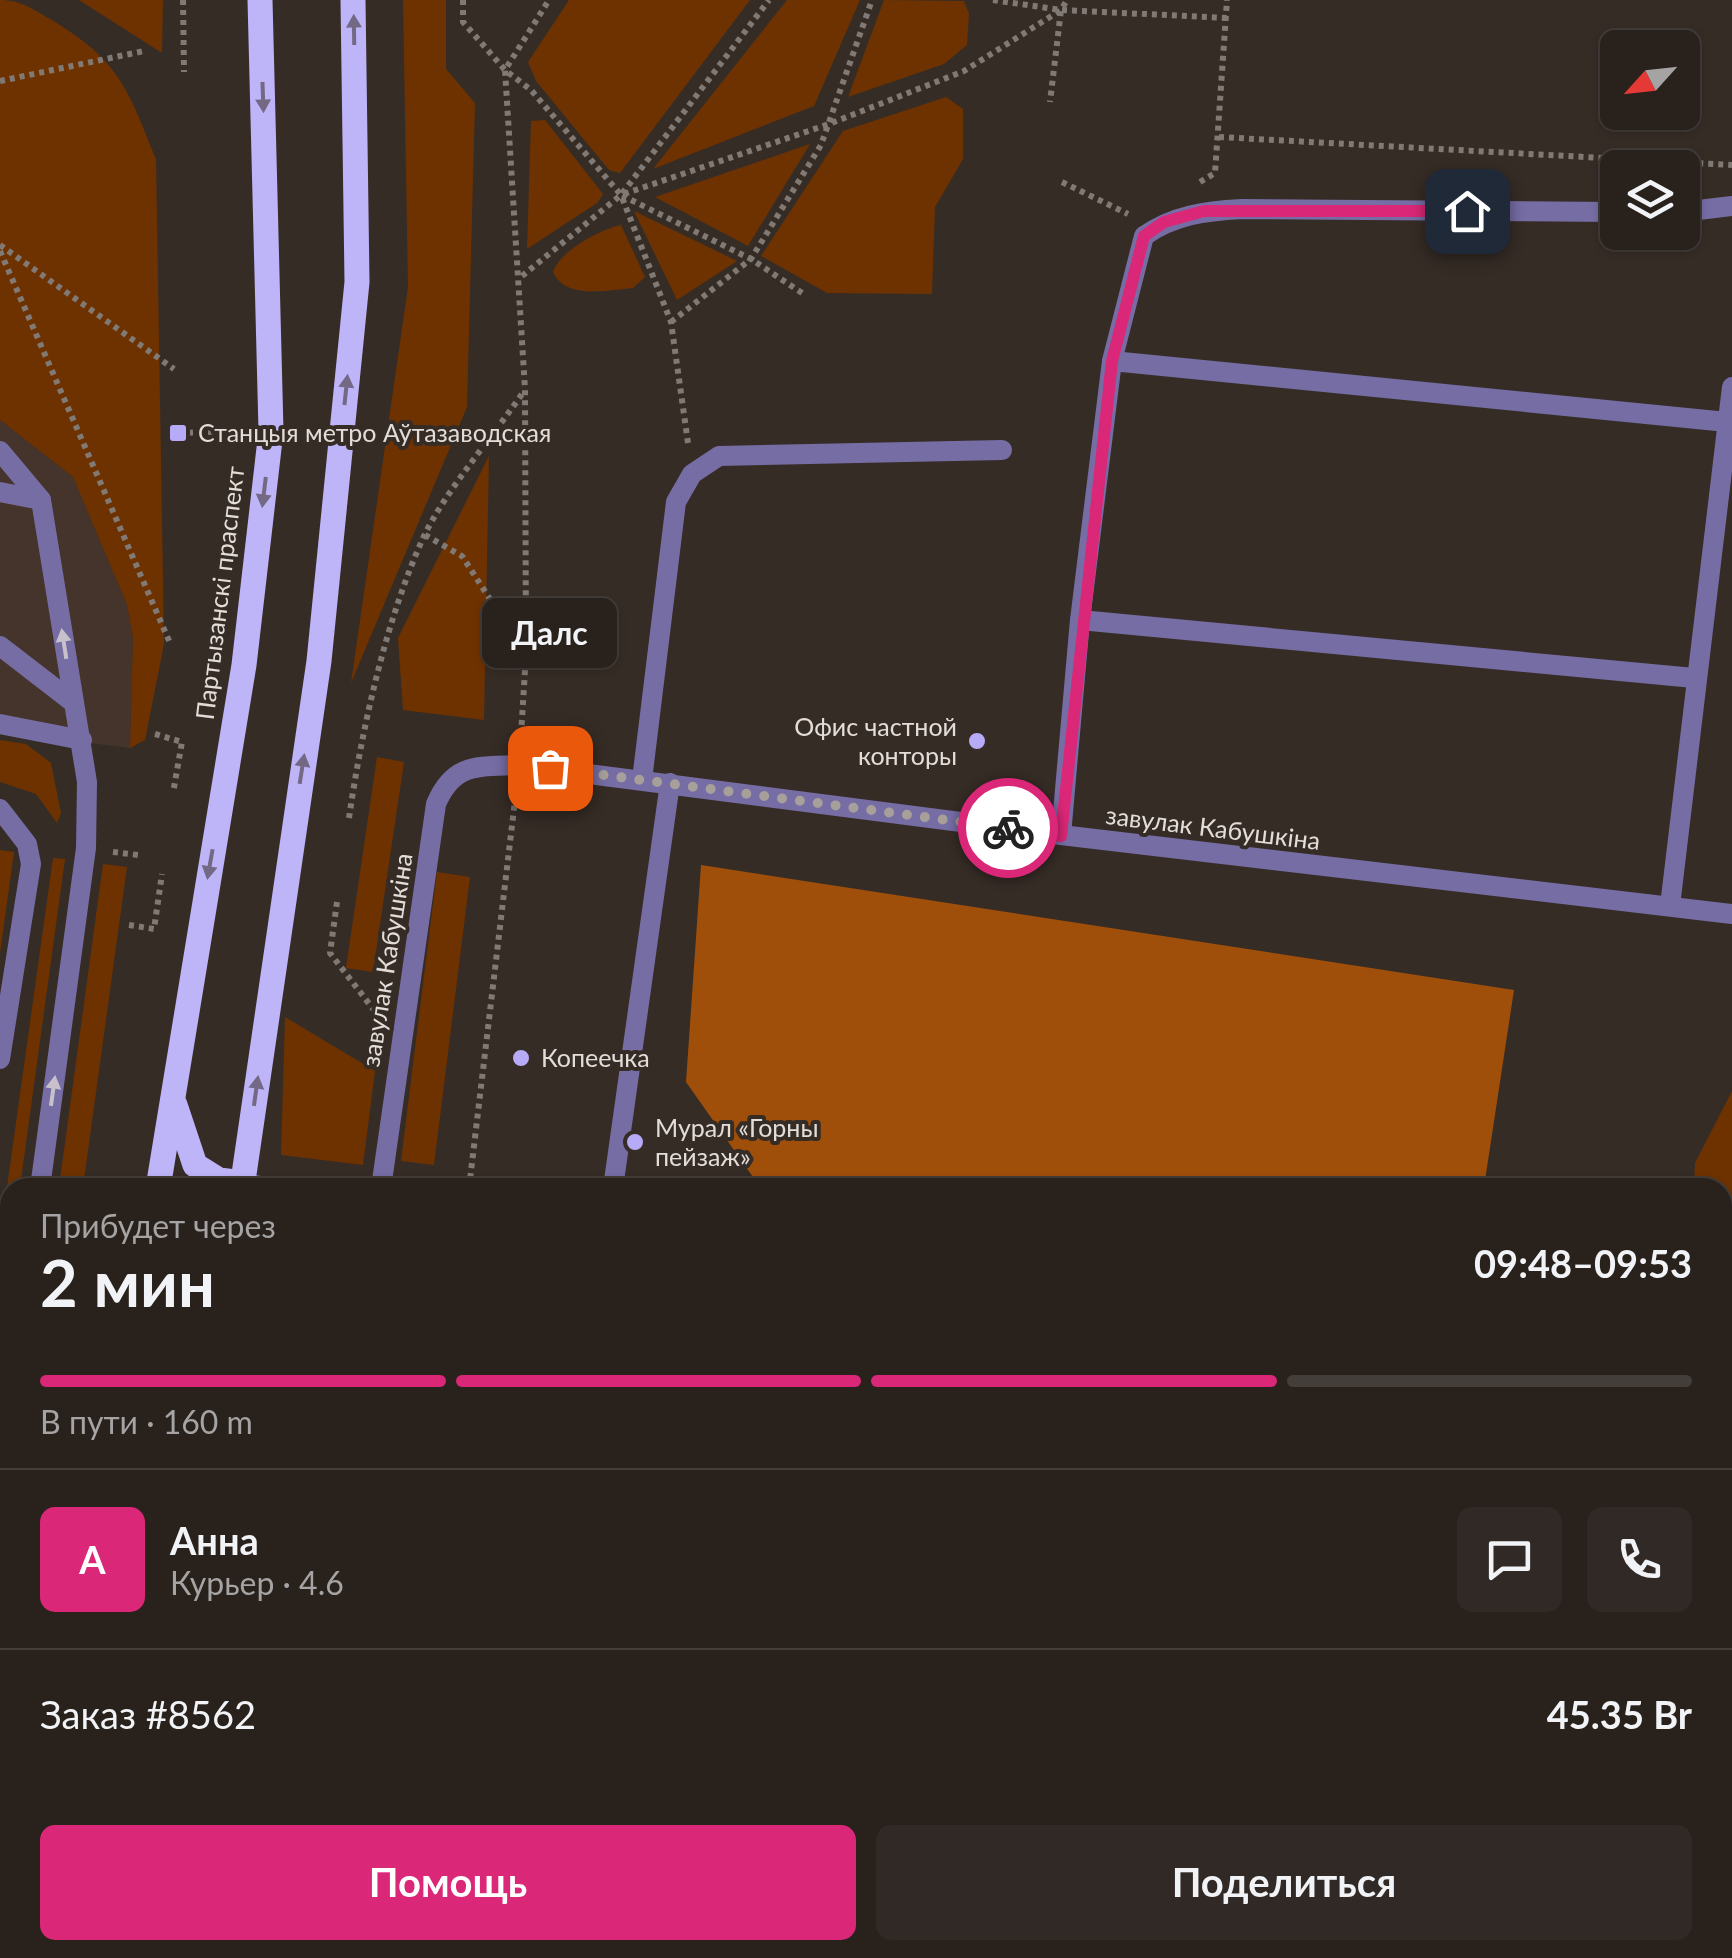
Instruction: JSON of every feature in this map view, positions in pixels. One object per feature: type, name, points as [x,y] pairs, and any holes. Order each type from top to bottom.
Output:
[{"type":"main road","name":"Партызанскі праспект","points":[[159,1178],[244,664],[270,431],[260,0]]},
{"type":"main road","points":[[243,1178],[319,661],[358,282],[353,0]]},
{"type":"main road","points":[[172,1090],[184,1142],[195,1166],[216,1178]]},
{"type":"street","points":[[1700,210],[1732,206]]},
{"type":"street","points":[[1061,836],[1080,620],[1112,361],[1144,236],[1164,222],[1204,211],[1600,212]]},
{"type":"street","points":[[1112,361],[1728,422]]},
{"type":"street","points":[[1670,906],[1694,678],[1732,386]]},
{"type":"street","points":[[0,450],[41,500],[82,740],[86,848],[41,1178]]},
{"type":"street","points":[[642,780],[676,502],[692,474],[719,456],[1002,450]]},
{"type":"street","points":[[0,492],[41,500]]},
{"type":"street","points":[[1080,620],[1694,678]]},
{"type":"street","points":[[0,646],[74,703]]},
{"type":"street","points":[[0,724],[82,740]]},
{"type":"street","name":"завулак Кабушкіна","points":[[382,1178],[436,804],[445,782],[470,767],[519,764],[1061,836],[1732,914]]},
{"type":"street","points":[[614,1178],[670,783]]},
{"type":"street","points":[[0,809],[27,844],[30,864],[0,1060]]},
{"type":"path","points":[[183,0],[184,72]]},
{"type":"path","points":[[463,0],[463,22],[505,70],[531,90],[621,195],[672,322],[692,474]]},
{"type":"path","points":[[469,1178],[519,764],[526,654],[521,276],[505,70],[549,0]]},
{"type":"path","points":[[521,276],[621,195],[768,0]]},
{"type":"path","points":[[672,322],[752,259],[820,146],[872,0]]},
{"type":"path","points":[[993,0],[1060,10],[1227,18]]},
{"type":"path","points":[[621,195],[828,124],[964,71],[1060,10],[1067,0]]},
{"type":"path","points":[[1184,191],[1216,172],[1227,0]]},
{"type":"path","points":[[1050,102],[1060,10]]},
{"type":"path","points":[[0,81],[144,51]]},
{"type":"path","points":[[1218,136],[1732,164]]},
{"type":"path","points":[[1062,182],[1138,218]]},
{"type":"path","points":[[621,195],[752,259],[806,295]]},
{"type":"path","points":[[0,248],[174,369]]},
{"type":"path","points":[[0,248],[170,642]]},
{"type":"path","points":[[350,818],[357,761],[389,639],[425,534],[525,390]]},
{"type":"path","points":[[178,433],[270,431]]},
{"type":"path","points":[[425,534],[462,556],[526,654]]},
{"type":"path","points":[[155,734],[182,742],[174,794]]},
{"type":"path","points":[[129,926],[154,930],[162,874]]},
{"type":"path","points":[[337,902],[330,953],[399,1042]]},
{"type":"shaded area","points":[[0,0],[20,3],[50,19],[106,62],[128,94],[156,159],[164,644],[145,740],[130,748],[133,638],[127,605],[73,477],[0,420]]},
{"type":"shaded area","points":[[79,0],[163,0],[162,53]]},
{"type":"shaded area","points":[[403,0],[446,0],[446,69],[475,103],[467,407],[351,683],[408,287]]},
{"type":"shaded area","points":[[569,0],[750,0],[620,173],[609,170],[536,81],[528,62]]},
{"type":"shaded area","points":[[787,0],[860,0],[814,106],[653,169]]},
{"type":"shaded area","points":[[884,0],[964,1],[969,14],[967,45],[944,64],[848,97]]},
{"type":"shaded area","points":[[946,97],[963,109],[963,159],[935,207],[932,294],[827,293],[761,256],[843,131]]},
{"type":"shaded area","points":[[545,120],[603,194],[597,203],[527,249],[531,121]]},
{"type":"shaded area","points":[[810,144],[748,246],[655,197]]},
{"type":"shaded area","points":[[634,211],[737,261],[677,300]]},
{"type":"shaded area","points":[[621,225],[645,277],[633,288],[577,290],[559,281],[553,272],[563,256],[592,237]]},
{"type":"shaded area","points":[[0,420],[73,477],[127,605],[133,638],[130,748],[0,732]]},
{"type":"shaded area","points":[[489,456],[484,720],[403,710],[398,638]]},
{"type":"shaded area","points":[[0,740],[26,744],[51,763],[61,813],[57,823],[36,794],[0,782]]},
{"type":"shaded area","points":[[377,757],[404,762],[373,972],[346,968]]},
{"type":"shaded area","points":[[0,850],[14,852],[0,953]]},
{"type":"shaded area","points":[[53,858],[65,859],[21,1178],[8,1178]]},
{"type":"shaded area","points":[[103,864],[127,867],[84,1178],[60,1178]]},
{"type":"shaded area","points":[[701,865],[1514,990],[1485,1178],[754,1178],[686,1082]]},
{"type":"shaded area","points":[[437,872],[470,877],[434,1165],[401,1161]]},
{"type":"shaded area","points":[[285,1017],[375,1071],[363,1165],[281,1155]]},
{"type":"shaded area","points":[[1732,1091],[1732,1178],[1694,1178],[1695,1163]]},
{"type":"way so far","points":[[550,768],[1008,828]]},
{"type":"place","name":"Станцыя метро Аўтазаводская","points":[[178,433]]},
{"type":"place","name":"Офис частной конторы","points":[[977,741]]},
{"type":"place","name":"Далс","points":[[550,768]]},
{"type":"place","name":"Копеечка","points":[[521,1058]]},
{"type":"place","name":"Мурал «Горны пейзаж»","points":[[635,1142]]},
{"type":"route","points":[[1008,828],[1061,836],[1080,620],[1112,361],[1144,236],[1164,222],[1204,211],[1467,211]]}]
